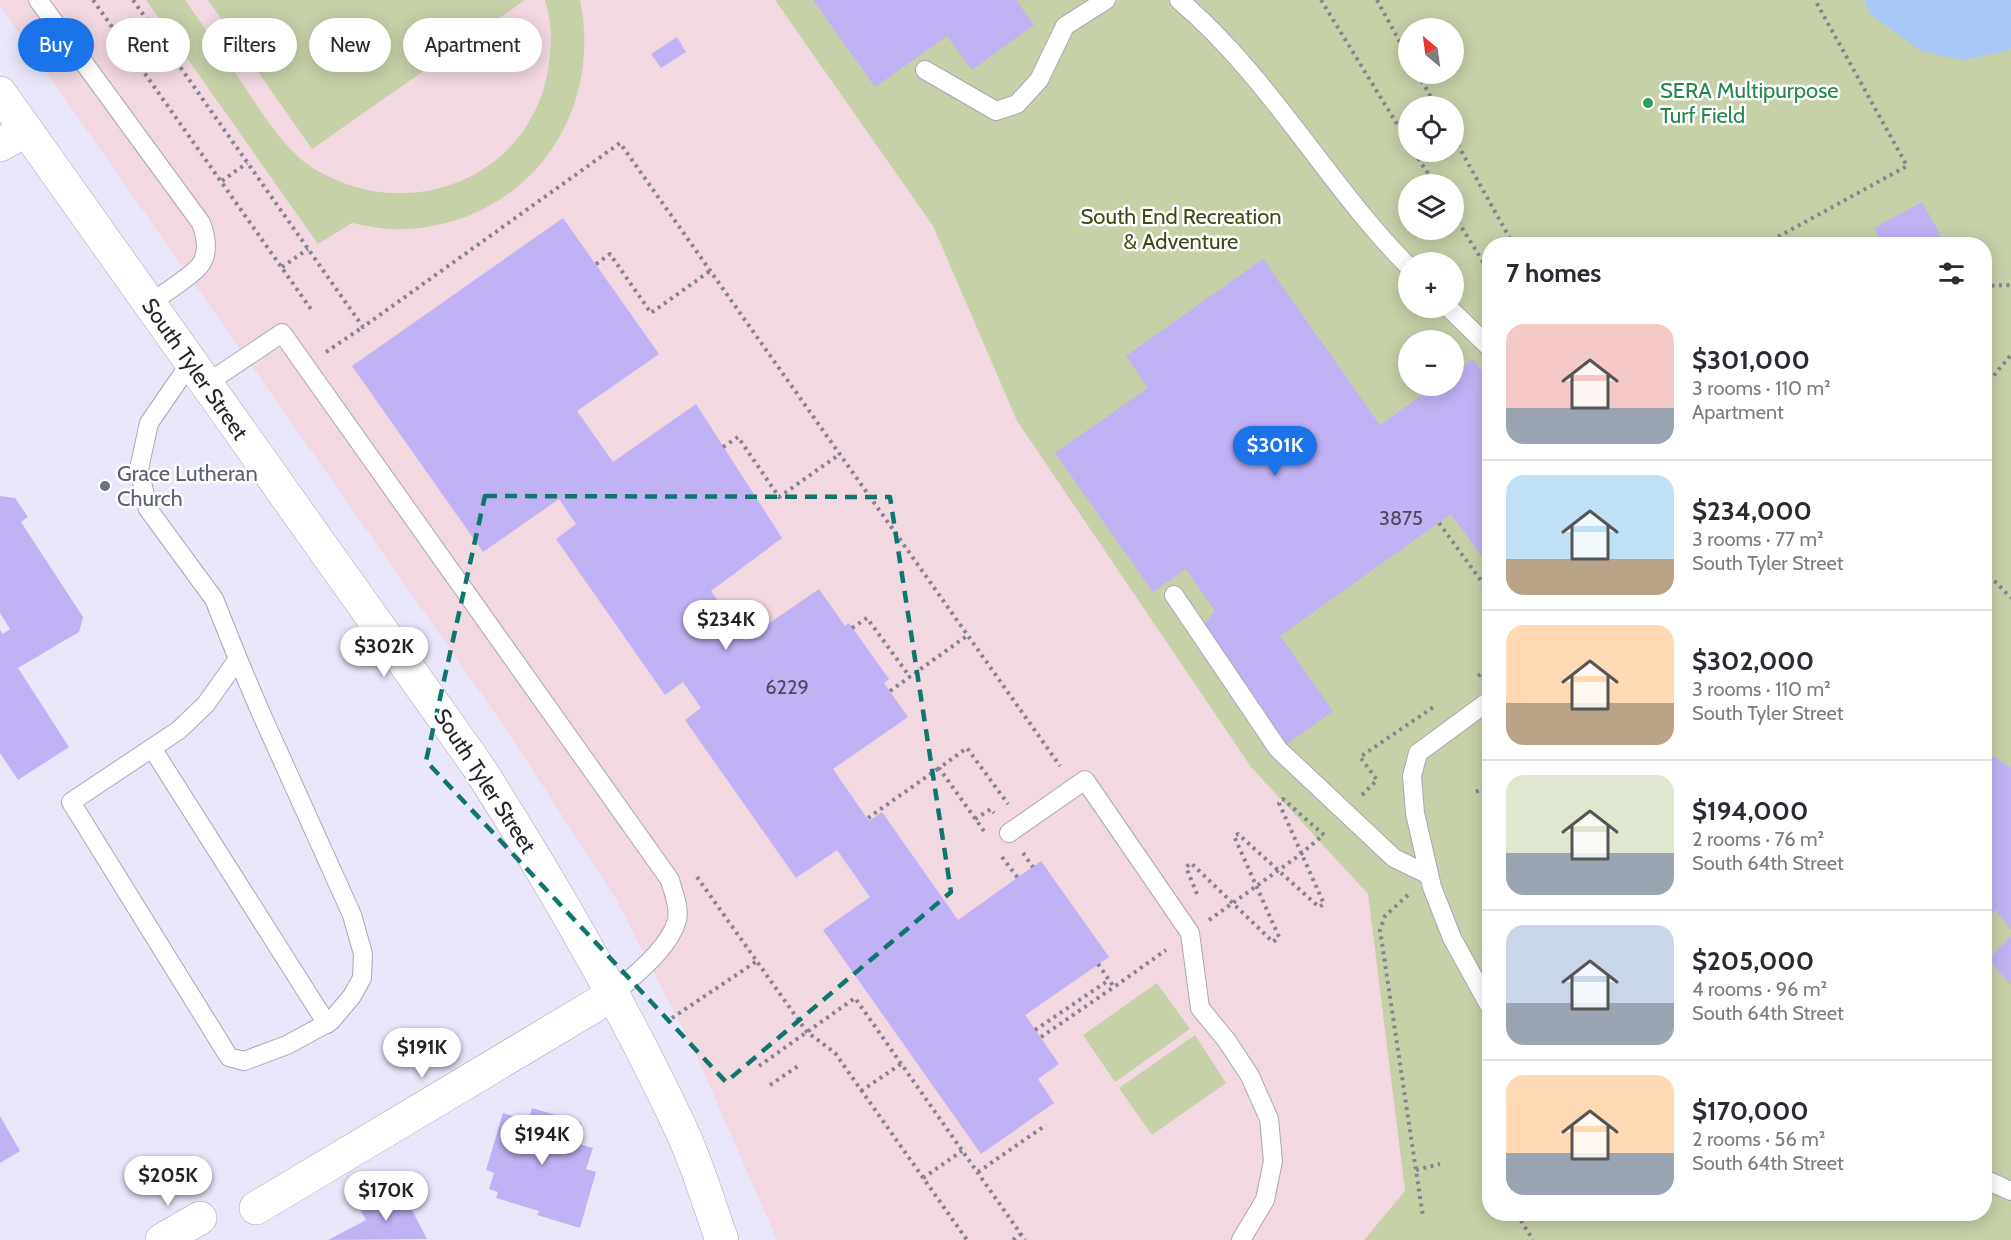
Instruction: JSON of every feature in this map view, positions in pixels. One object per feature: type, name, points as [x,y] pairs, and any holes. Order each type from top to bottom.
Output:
[{"type":"street","name":"South Tyler Street","points":[[0,93],[13,138],[149,304],[477,765],[536,858],[614,994],[680,1127],[722,1240]]},
{"type":"street","points":[[256,1208],[614,994]]},
{"type":"street","points":[[162,1240],[200,1218]]},
{"type":"lane","points":[[38,0],[201,223],[205,234],[206,253],[201,265],[149,304]]},
{"type":"lane","points":[[925,70],[996,111],[1017,104],[1040,80],[1065,26],[1106,0]]},
{"type":"lane","points":[[1179,0],[1207,24],[1278,107],[1380,237],[1398,256]]},
{"type":"lane","points":[[1459,318],[1482,340]]},
{"type":"lane","points":[[238,659],[206,704],[179,730],[71,802],[229,1057],[244,1061],[287,1045],[331,1021],[352,996],[362,978],[363,954],[352,915],[260,711],[214,599],[148,509],[140,469],[149,423],[198,373],[282,333],[670,880],[676,900],[677,920],[666,943],[614,994]]},
{"type":"lane","points":[[1174,595],[1278,749],[1394,858],[1429,875]]},
{"type":"lane","points":[[1482,706],[1418,753],[1412,776],[1415,813],[1432,887],[1452,938],[1482,992]]},
{"type":"lane","points":[[152,748],[327,1024]]},
{"type":"lane","points":[[1015,829],[1085,780],[1190,933],[1200,1008],[1227,1041],[1250,1076],[1269,1119],[1272,1161],[1265,1200],[1241,1240]]},
{"type":"lane","points":[[1992,1183],[2011,1191]]},
{"type":"path","points":[[93,0],[314,312]]},
{"type":"path","points":[[133,0],[363,327]]},
{"type":"path","points":[[1321,0],[1398,126]]},
{"type":"path","points":[[1377,0],[1398,39]]},
{"type":"path","points":[[1778,237],[1907,166],[1815,0]]},
{"type":"path","points":[[306,366],[620,143],[1075,787]]},
{"type":"path","points":[[1464,156],[1509,237]]},
{"type":"path","points":[[222,181],[247,163]]},
{"type":"path","points":[[1464,231],[1482,260]]},
{"type":"path","points":[[282,267],[308,249]]},
{"type":"path","points":[[596,264],[610,254],[651,313],[710,271]]},
{"type":"path","points":[[1992,286],[2011,285]]},
{"type":"path","points":[[1992,378],[2011,355]]},
{"type":"path","points":[[723,447],[738,436],[779,497],[840,454]]},
{"type":"path","points":[[1439,523],[1482,582]]},
{"type":"path","points":[[1992,578],[2011,598]]},
{"type":"path","points":[[852,628],[867,618],[910,677]]},
{"type":"path","points":[[890,691],[968,635]]},
{"type":"path","points":[[868,818],[968,748],[1015,829]]},
{"type":"path","points":[[939,768],[987,836]]},
{"type":"path","points":[[1476,792],[1482,789]]},
{"type":"path","points":[[1041,1037],[1208,921],[1233,903],[1255,886],[1279,870],[1300,854],[1324,835],[1283,799],[1279,803],[1300,854],[1324,904],[1319,907],[1279,870],[1238,834],[1234,836],[1255,886],[1279,937],[1273,942],[1233,903],[1191,864],[1186,867],[1199,900]]},
{"type":"path","points":[[975,819],[991,809]]},
{"type":"path","points":[[999,853],[1018,878]]},
{"type":"path","points":[[1027,858],[1034,867]]},
{"type":"path","points":[[1423,1217],[1380,930],[1385,916],[1429,875]]},
{"type":"path","points":[[1203,910],[1208,921]]},
{"type":"path","points":[[672,1018],[757,961]]},
{"type":"path","points":[[1098,964],[1114,987]]},
{"type":"path","points":[[1035,1030],[1109,980]]},
{"type":"path","points":[[759,1066],[855,998],[1025,1240]]},
{"type":"path","points":[[807,1032],[835,1053],[967,1240]]},
{"type":"path","points":[[771,1085],[801,1064]]},
{"type":"path","points":[[861,1091],[901,1064]]},
{"type":"path","points":[[978,1172],[1046,1125]]},
{"type":"path","points":[[923,1178],[962,1151]]},
{"type":"path","points":[[1416,1170],[1440,1164]]},
{"type":"path","points":[[1521,1221],[1533,1240]]},
{"type":"path","points":[[1013,1240],[1021,1234]]},
{"type":"highlighted area","points":[[485,496],[890,497],[951,892],[726,1082],[426,761]]},
{"type":"shaded area","points":[[0,0],[775,0],[933,226],[1017,421],[1251,767],[1368,894],[1406,1191],[1364,1240],[777,1240],[697,1057],[616,899],[506,729],[46,72],[94,72],[94,18],[18,18],[18,32],[0,6]]},
{"type":"green space","points":[[146,0],[185,0],[202,24],[202,72],[235,72],[268,122],[286,144],[295,154],[318,171],[353,186],[389,193],[424,191],[458,182],[488,166],[514,142],[534,112],[547,76],[551,38],[545,0],[580,0],[584,43],[580,84],[567,122],[547,156],[520,184],[487,207],[449,222],[406,229],[379,228],[352,223],[318,244],[190,62],[190,18],[159,18]]},
{"type":"green space","points":[[208,0],[525,0],[499,18],[403,18],[403,72],[422,72],[312,149],[258,72],[297,72],[297,18],[221,18]]},
{"type":"green space","name":"South End Recreation & Adventure","points":[[775,0],[2011,0],[2011,1240],[1364,1240],[1405,1191],[1368,894],[1251,767],[1017,421],[933,226]]},
{"type":"green space","points":[[1157,983],[1190,1029],[1115,1082],[1083,1035]]},
{"type":"green space","points":[[1195,1035],[1226,1083],[1152,1135],[1119,1088]]},
{"type":"water","points":[[1864,0],[2011,0],[2011,48],[2007,51],[1962,60],[1921,51],[1871,15]]},
{"type":"building","points":[[813,0],[1016,0],[1034,25],[972,70],[947,36],[875,87]]},
{"type":"building","points":[[677,37],[686,52],[661,68],[651,54]]},
{"type":"building","points":[[1922,202],[1941,237],[1879,237],[1874,228]]},
{"type":"building","points":[[563,218],[659,354],[577,411],[613,462],[696,404],[782,538],[711,591],[745,640],[819,589],[845,626],[849,623],[889,679],[884,683],[908,717],[833,769],[869,821],[882,812],[958,920],[1041,861],[1109,957],[1025,1015],[1059,1064],[1038,1079],[1054,1103],[981,1154],[823,930],[870,897],[837,850],[796,878],[685,720],[701,708],[683,682],[665,695],[556,539],[576,524],[559,499],[483,552],[352,366]]},
{"type":"building","points":[[1263,259],[1380,425],[1421,396],[1464,396],[1464,366],[1473,359],[1482,371],[1482,557],[1451,514],[1280,636],[1333,711],[1287,744],[1202,626],[1215,611],[1186,569],[1153,592],[1055,453],[1148,388],[1126,356]]},
{"type":"building","points":[[0,496],[15,498],[28,517],[21,522],[83,617],[79,632],[18,668],[69,747],[18,780],[0,753],[0,630],[3,634],[10,629],[0,613]]},
{"type":"building","points":[[1992,755],[2011,768],[2011,930],[1996,910],[1992,913]]},
{"type":"building","points":[[2011,936],[2011,985],[1992,964],[1992,955]]},
{"type":"building","points":[[532,1108],[582,1123],[576,1143],[593,1148],[586,1169],[596,1172],[580,1228],[537,1215],[539,1211],[496,1198],[498,1192],[489,1189],[494,1173],[486,1170],[503,1113],[528,1121]]},
{"type":"building","points":[[0,1116],[20,1151],[0,1163]]},
{"type":"building","points":[[402,1191],[427,1239],[328,1240],[366,1220],[361,1211]]},
{"type":"place","name":"SERA Multipurpose Turf Field","points":[[1648,103]]},
{"type":"place","name":"Grace Lutheran Church","points":[[105,486]]}]
